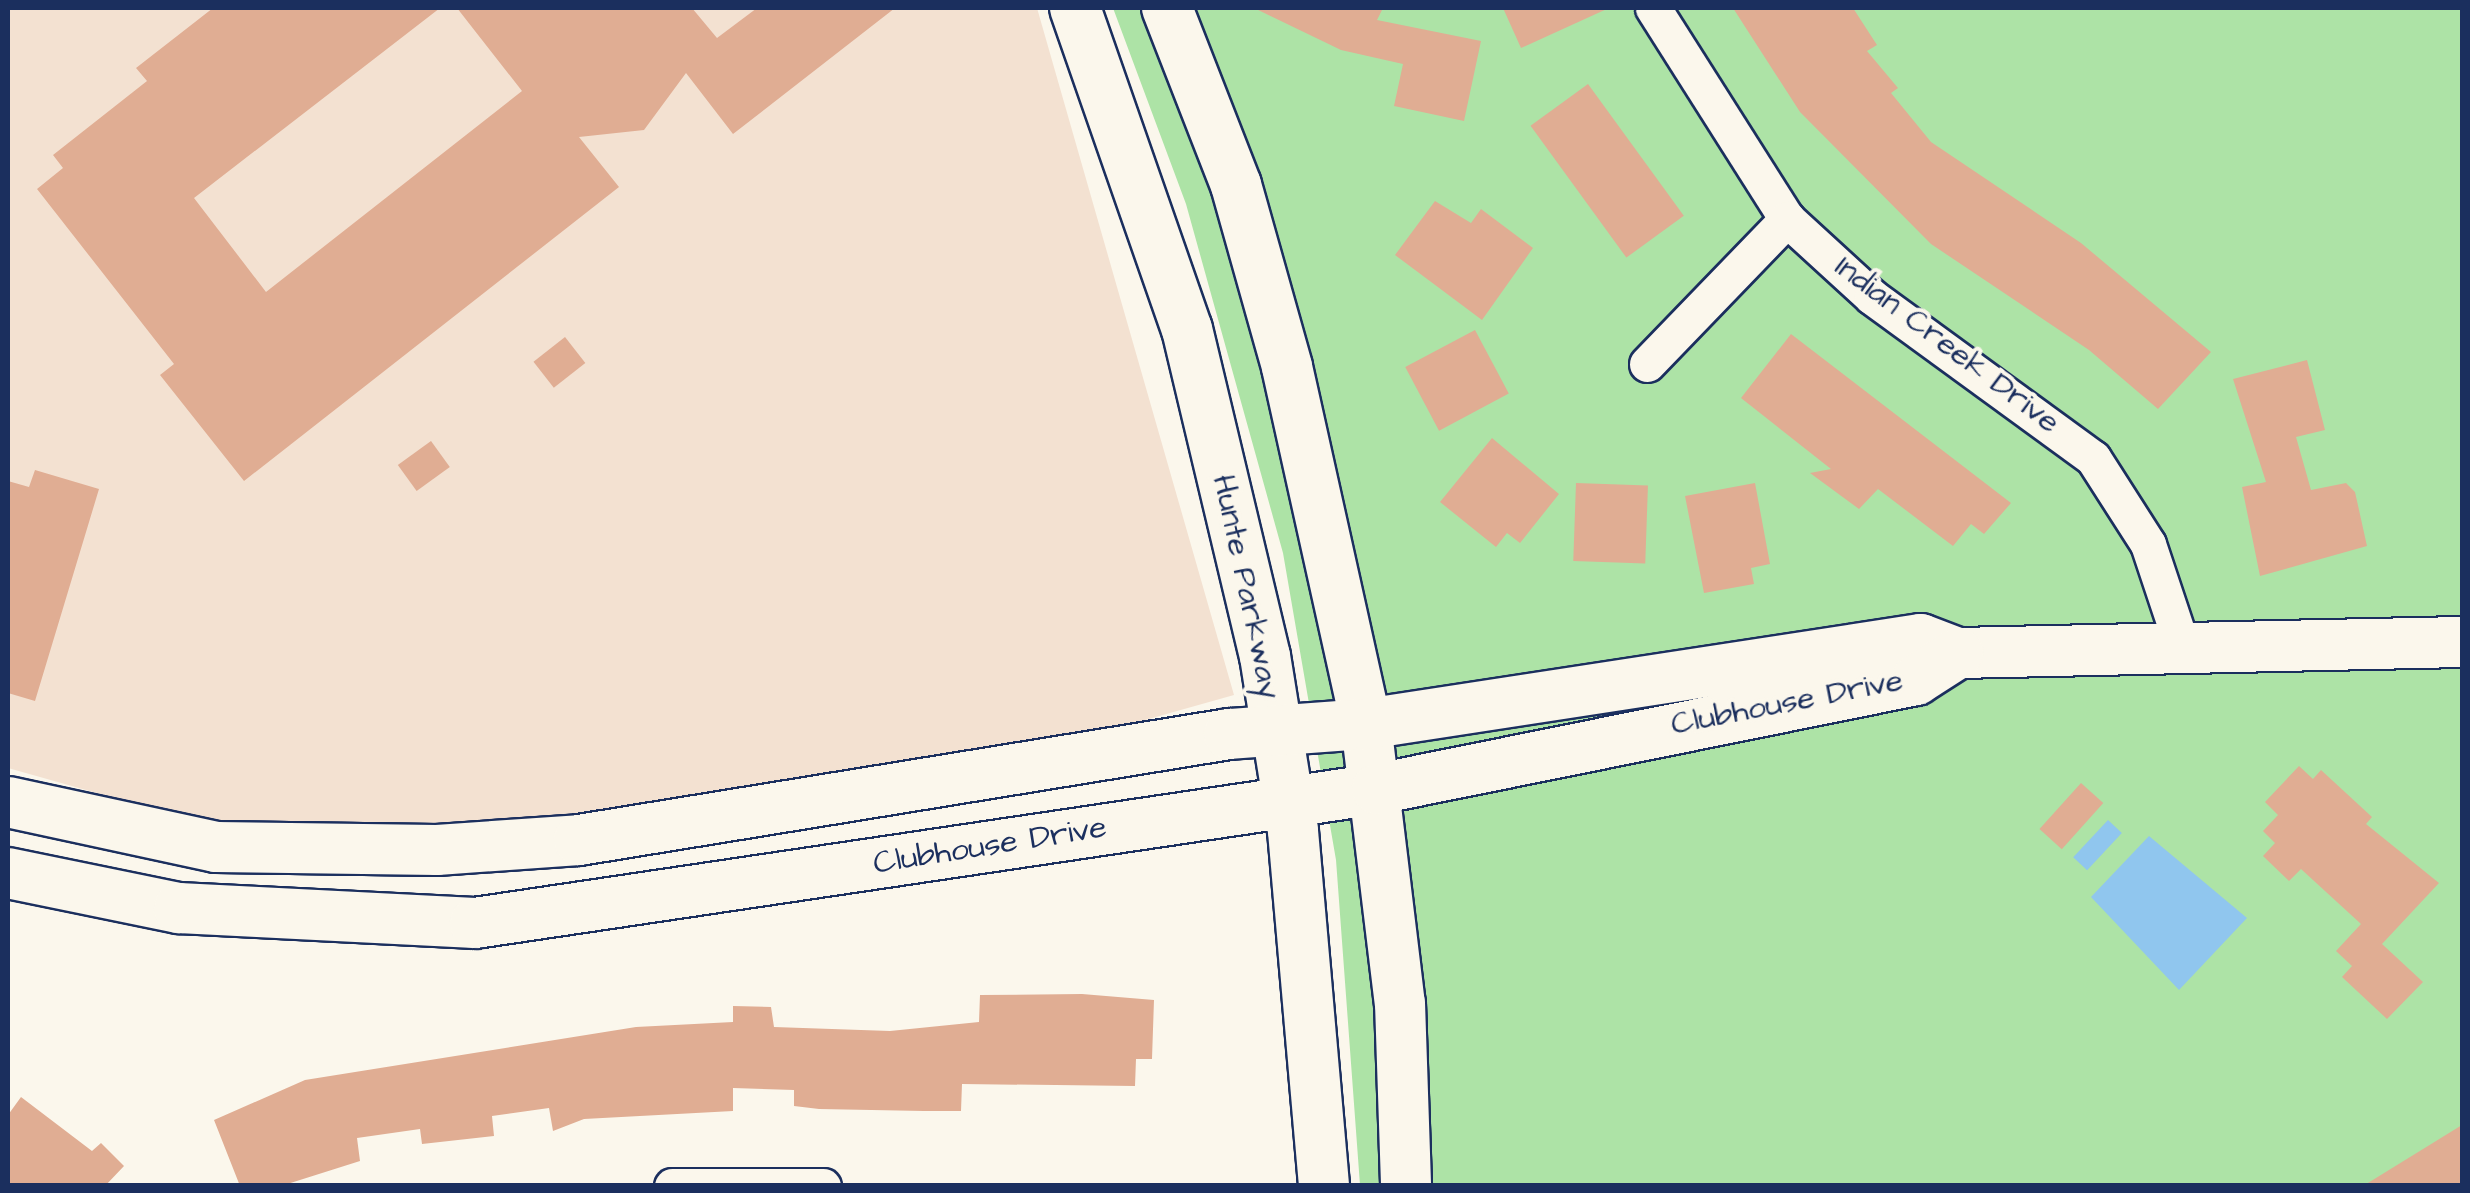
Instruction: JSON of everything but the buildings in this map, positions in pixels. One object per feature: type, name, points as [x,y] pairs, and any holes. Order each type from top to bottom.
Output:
[{"type":"street","name":"Hunte Parkway","points":[[1075,8],[1188,329],[1276,734],[1288,799],[1324,1186]]},
{"type":"street","points":[[1167,8],[1236,186],[1277,331],[1366,724],[1400,1003],[1406,1186]]},
{"type":"street","name":"Indian Creek Drive","points":[[1654,8],[1787,219],[1872,297],[2093,458],[2148,544],[2182,646]]},
{"type":"street","points":[[1648,364],[1787,219]]},
{"type":"street","name":"Clubhouse Drive","points":[[8,802],[216,847],[437,850],[578,840],[1229,734],[1276,734],[1366,724],[1921,639],[1958,652],[2462,642]]},
{"type":"street","name":"Clubhouse Drive","points":[[8,873],[179,908],[475,924],[1288,799],[1376,789],[1916,680],[1958,652]]},
{"type":"street","points":[[672,1186],[822,1186]]},
{"type":"shaded area","points":[[8,8],[1037,8],[1234,695],[1099,733],[642,816],[434,828],[189,819],[8,768]]},
{"type":"green space","points":[[1113,8],[2462,8],[2462,1185],[1360,1185],[1336,860],[1283,553],[1186,204]]},
{"type":"water","points":[[2108,820],[2122,833],[2087,870],[2073,857]]},
{"type":"water","points":[[2149,836],[2247,918],[2179,990],[2091,897]]}]
